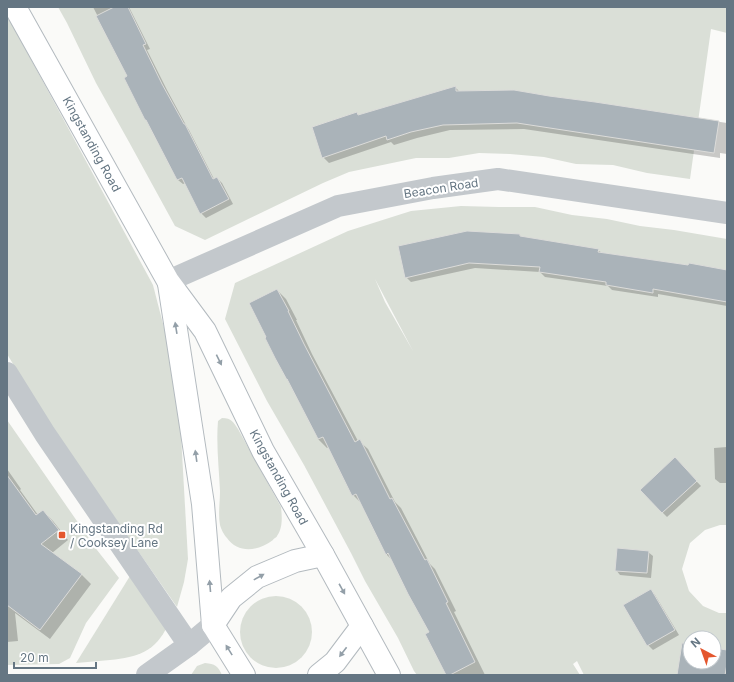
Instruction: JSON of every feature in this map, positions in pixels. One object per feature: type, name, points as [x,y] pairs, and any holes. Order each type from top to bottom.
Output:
[{"type":"main road","name":"Kingstanding Road","points":[[15,7],[168,281],[205,331],[263,451],[323,555],[388,675]]},
{"type":"main road","name":"Kingstanding Road","points":[[168,281],[203,504],[213,624],[244,675]]},
{"type":"main road","points":[[213,624],[231,598],[257,577],[295,561],[323,555]]},
{"type":"main road","points":[[320,675],[335,662],[362,626]]},
{"type":"street","name":"Beacon Road","points":[[168,281],[338,206],[433,188],[498,179],[727,213]]},
{"type":"street","points":[[7,373],[45,434],[189,645]]},
{"type":"street","points":[[147,675],[189,645],[213,624]]},
{"type":"shaded area","points":[[58,7],[727,7],[727,33],[711,29],[690,179],[647,173],[613,165],[576,164],[544,157],[510,154],[479,153],[449,158],[416,158],[349,172],[205,240],[175,226],[96,83]]},
{"type":"shaded area","points":[[7,15],[153,285],[178,382],[188,559],[184,582],[177,607],[51,426],[7,354]]},
{"type":"shaded area","points":[[461,206],[535,207],[572,215],[607,219],[640,226],[727,239],[727,525],[720,525],[705,530],[690,543],[682,569],[689,591],[703,606],[719,613],[727,613],[727,675],[584,675],[577,661],[573,664],[580,675],[417,675],[398,638],[365,581],[304,465],[267,401],[225,319],[235,283],[348,231],[411,211]],"holes":[[[375,279],[413,351],[385,302]]]},
{"type":"shaded area","points":[[222,418],[233,422],[238,429],[281,507],[282,518],[279,533],[273,540],[261,547],[243,549],[237,547],[226,537],[220,525],[217,430],[218,421]]},
{"type":"shaded area","points":[[7,420],[97,550],[119,578],[86,623],[70,658],[59,664],[7,665]]},
{"type":"shaded area","points":[[130,576],[168,625],[163,634],[145,652],[137,655],[120,659],[76,663]]},
{"type":"shaded area","points":[[269,596],[283,596],[290,598],[302,606],[310,618],[312,632],[310,646],[302,658],[290,666],[283,668],[269,668],[262,666],[250,658],[242,646],[240,639],[240,625],[242,618],[250,606],[262,598]]},
{"type":"shaded area","points":[[205,663],[216,666],[222,675],[191,675],[197,666]]},
{"type":"building","points":[[114,7],[128,7],[146,44],[143,45],[162,84],[185,124],[213,179],[217,177],[229,199],[200,214],[182,178],[177,180],[145,120],[124,78],[127,76],[96,16]]},
{"type":"building","points":[[456,86],[456,91],[514,90],[719,121],[714,153],[517,123],[443,125],[411,132],[387,140],[386,136],[322,158],[312,127],[357,112],[358,115]]},
{"type":"building","points":[[467,231],[520,234],[520,236],[599,249],[598,252],[688,265],[689,263],[727,270],[727,302],[653,289],[653,293],[606,285],[606,282],[539,272],[540,267],[469,263],[405,278],[398,246]]},
{"type":"building","points":[[277,289],[355,442],[360,439],[390,499],[392,498],[425,560],[427,559],[448,602],[446,603],[475,662],[450,675],[446,675],[425,634],[429,632],[388,553],[386,555],[356,494],[352,496],[323,437],[318,439],[275,358],[249,303]]},
{"type":"building","points":[[675,457],[697,481],[662,513],[640,490]]},
{"type":"building","points":[[7,475],[36,515],[43,510],[59,530],[41,544],[82,574],[40,630],[7,605]]},
{"type":"building","points":[[617,548],[649,551],[647,573],[615,571]]},
{"type":"building","points":[[651,589],[675,630],[647,646],[623,605]]},
{"type":"building","points":[[682,643],[682,670],[722,670],[722,649],[727,650],[725,675],[677,675]]},
{"type":"place","name":"Kingstanding Rd / Cooksey Lane","points":[[62,535]]}]
